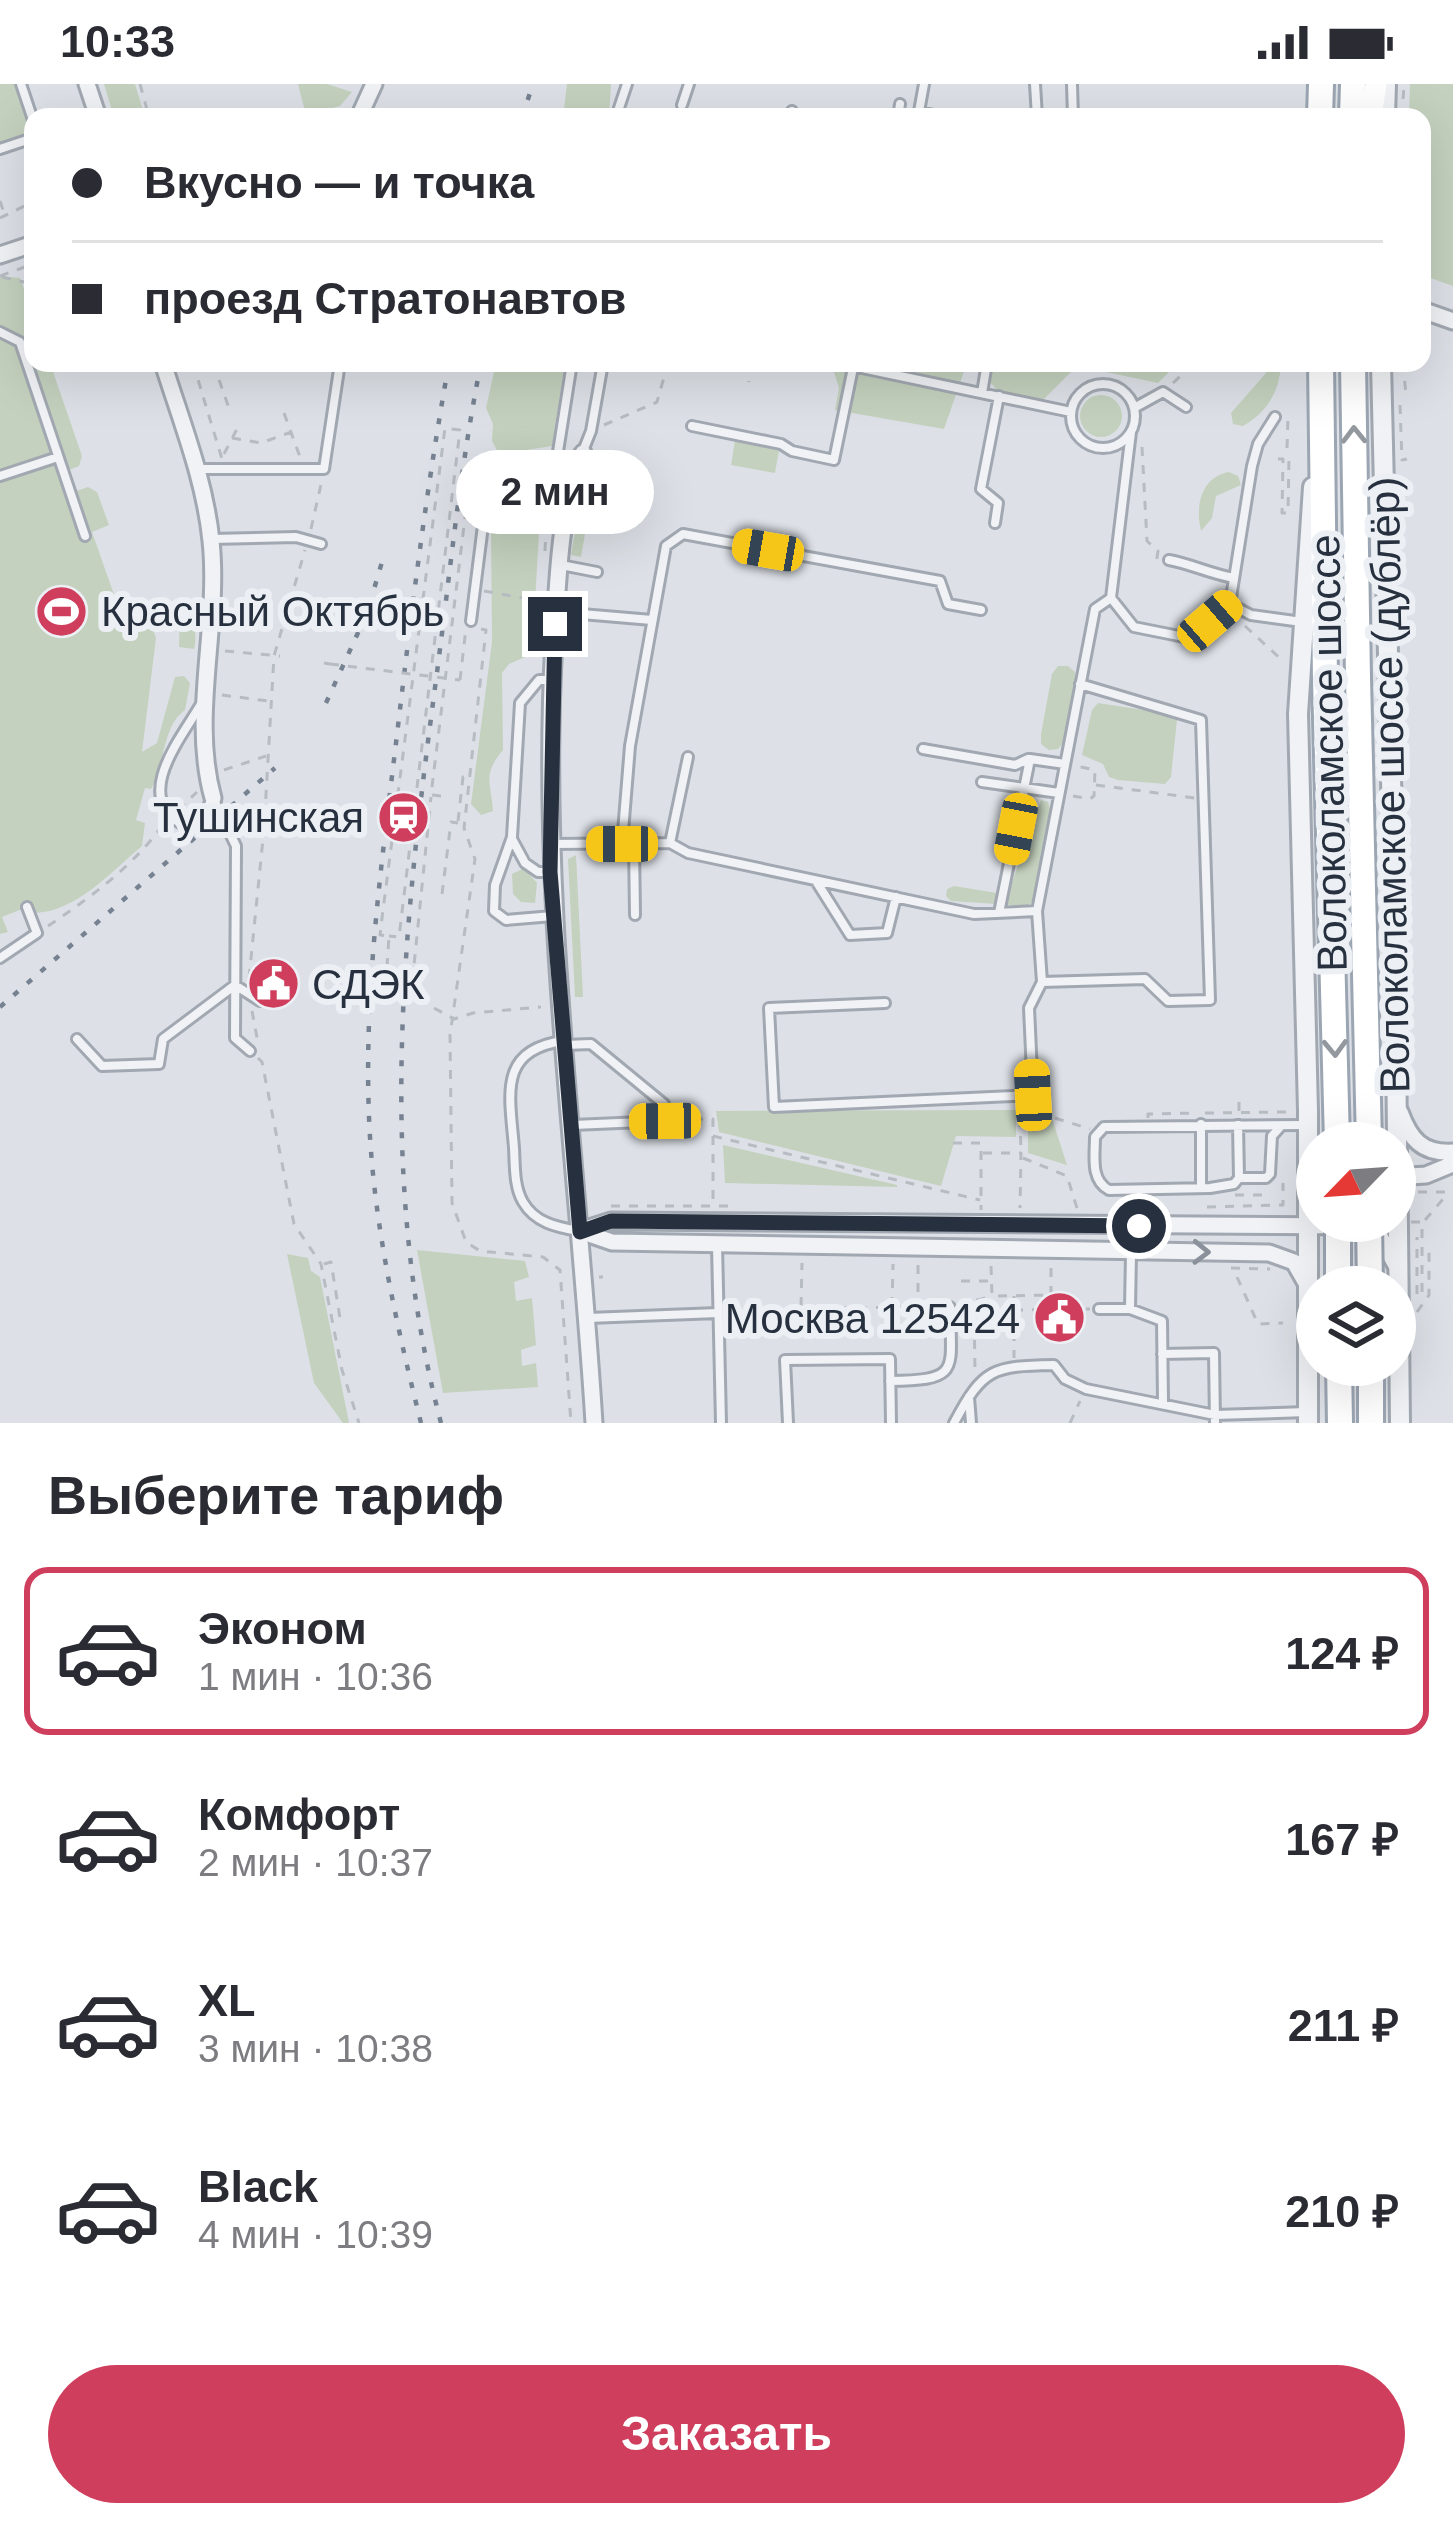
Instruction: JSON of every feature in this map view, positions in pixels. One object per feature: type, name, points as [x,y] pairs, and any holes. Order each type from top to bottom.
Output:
[{"type":"main road","name":"Волоколамское шоссе","points":[[1321,372],[1336,1122]]},
{"type":"main road","name":"Волоколамское шоссе","points":[[1353,372],[1369,1122]]},
{"type":"main road","points":[[1339,1386],[1340,1423]]},
{"type":"main road","points":[[1371,1386],[1371,1423]]},
{"type":"street","points":[[166,372],[197,469],[211,539],[215,694],[205,759],[208,793]]},
{"type":"street","name":"Волоколамское шоссе (дублёр)","points":[[1381,372],[1396,1122]]},
{"type":"street","name":"Волоколамское шоссе (дублёр)","points":[[1307,1122],[1298,714],[1321,429]]},
{"type":"street","points":[[583,453],[569,489],[556,612],[550,872],[594,1423]]},
{"type":"street","points":[[1396,1103],[1419,1145],[1431,1152],[1453,1152]]},
{"type":"street","points":[[1307,1118],[1309,1122]]},
{"type":"street","points":[[1416,1176],[1453,1164]]},
{"type":"street","points":[[580,1232],[611,1221],[1296,1225]]},
{"type":"street","points":[[580,1232],[612,1242],[1269,1253],[1296,1266]]},
{"type":"street","name":"Волоколамское шоссе (дублёр)","points":[[1308,1386],[1308,1417]]},
{"type":"street","name":"Волоколамское шоссе (дублёр)","points":[[1400,1386],[1400,1423]]},
{"type":"lane","points":[[682,105],[689,84]]},
{"type":"lane","points":[[899,108],[900,104]]},
{"type":"lane","points":[[0,332],[20,342],[24,354]]},
{"type":"lane","points":[[30,372],[85,536]]},
{"type":"lane","points":[[197,469],[223,462],[325,469],[339,372]]},
{"type":"lane","points":[[569,489],[557,458],[571,372]]},
{"type":"lane","points":[[583,453],[602,372]]},
{"type":"lane","points":[[692,426],[834,460],[851,372]]},
{"type":"lane","points":[[889,372],[1072,412]]},
{"type":"lane","points":[[982,393],[986,372]]},
{"type":"lane","points":[[1131,436],[1112,447],[1087,444],[1072,424],[1072,412],[1084,391],[1095,385],[1119,388],[1134,408],[1131,436],[1111,598],[1134,627],[1184,638],[1230,604],[1252,466],[1258,444],[1275,417]]},
{"type":"lane","points":[[1134,408],[1163,392],[1186,407]]},
{"type":"lane","points":[[994,523],[998,503],[981,488],[998,396]]},
{"type":"lane","points":[[0,476],[58,457]]},
{"type":"lane","points":[[471,621],[490,462],[557,458]]},
{"type":"lane","points":[[622,844],[630,746],[666,546],[682,535],[940,581],[948,604],[981,610]]},
{"type":"lane","points":[[211,539],[296,537],[321,544]]},
{"type":"lane","points":[[1169,560],[1234,578]]},
{"type":"lane","points":[[561,565],[597,572]]},
{"type":"lane","points":[[885,1003],[769,1008],[774,1107],[1033,1095],[1029,1008],[1042,982],[1037,911],[1095,609],[1111,598]]},
{"type":"lane","points":[[1230,604],[1251,615],[1302,622]]},
{"type":"lane","points":[[556,612],[652,620]]},
{"type":"lane","points":[[552,680],[539,680],[520,703],[512,837],[494,885],[494,911],[506,920],[554,916]]},
{"type":"lane","points":[[1042,982],[1145,979],[1168,1001],[1210,1000],[1201,720],[1080,684]]},
{"type":"lane","points":[[208,793],[202,817],[180,823],[163,808],[160,797],[164,771],[215,694]]},
{"type":"lane","points":[[923,748],[1015,765],[1030,759],[1065,764]]},
{"type":"lane","points":[[670,844],[688,758]]},
{"type":"lane","points":[[999,913],[1030,759]]},
{"type":"lane","points":[[982,782],[1059,794]]},
{"type":"lane","points":[[208,793],[236,846],[236,1038],[250,1051]]},
{"type":"lane","points":[[512,837],[525,863],[538,872],[550,872]]},
{"type":"lane","points":[[550,844],[670,844],[688,853],[974,914],[1037,911]]},
{"type":"lane","points":[[634,844],[635,915]]},
{"type":"lane","points":[[815,880],[850,935],[887,933],[896,897]]},
{"type":"lane","points":[[0,958],[37,933],[27,907]]},
{"type":"lane","points":[[236,985],[260,1000]]},
{"type":"lane","points":[[77,1039],[102,1066],[159,1064],[163,1039],[236,985]]},
{"type":"lane","points":[[572,1125],[665,1118],[664,1104],[591,1044],[537,1044],[518,1062],[509,1088],[522,1202],[532,1215],[551,1226],[580,1232]]},
{"type":"lane","points":[[1238,1125],[1239,1178],[1234,1184],[1109,1190],[1095,1175],[1097,1131],[1104,1127],[1148,1129],[1201,1124],[1282,1125],[1307,1118]]},
{"type":"lane","points":[[1201,1124],[1201,1188]]},
{"type":"lane","points":[[1239,1178],[1270,1174],[1272,1136],[1282,1125]]},
{"type":"lane","points":[[717,1244],[721,1423]]},
{"type":"lane","points":[[1130,1251],[1130,1310]]},
{"type":"lane","points":[[890,1382],[932,1380],[944,1372],[951,1355],[950,1307]]},
{"type":"lane","points":[[1100,1309],[1130,1310],[1162,1321],[1163,1402]]},
{"type":"lane","points":[[587,1318],[718,1311]]},
{"type":"lane","points":[[1162,1354],[1214,1353],[1215,1419]]},
{"type":"lane","points":[[788,1423],[785,1360],[890,1359],[891,1423]]},
{"type":"lane","points":[[954,1423],[972,1391],[997,1371],[1054,1364],[1066,1378],[1086,1389],[1163,1402],[1215,1419]]},
{"type":"lane","points":[[971,1423],[972,1391]]},
{"type":"lane","points":[[1202,1423],[1308,1417]]},
{"type":"path","points":[[0,201],[1,214]]},
{"type":"path","points":[[24,267],[0,276],[24,282]]},
{"type":"path","points":[[196,372],[223,462]]},
{"type":"path","points":[[216,372],[229,409]]},
{"type":"path","points":[[591,430],[657,402],[665,372]]},
{"type":"path","points":[[748,372],[749,382]]},
{"type":"path","points":[[1163,392],[1184,372]]},
{"type":"path","points":[[1404,372],[1406,395]]},
{"type":"path","points":[[284,413],[303,468]]},
{"type":"path","points":[[1287,448],[1288,417]]},
{"type":"path","points":[[446,428],[460,430],[399,937],[389,936],[380,935],[446,428]]},
{"type":"path","points":[[223,462],[237,429]]},
{"type":"path","points":[[232,438],[261,443],[291,432]]},
{"type":"path","points":[[1131,436],[1142,447],[1147,541],[1158,551],[1156,563]]},
{"type":"path","points":[[1277,459],[1283,459],[1282,513],[1288,513],[1289,457]]},
{"type":"path","points":[[325,469],[277,656],[247,992],[294,1224],[320,1264],[342,1370],[359,1423]]},
{"type":"path","points":[[415,995],[411,995],[412,976],[431,795],[470,476]]},
{"type":"path","points":[[475,589],[542,601]]},
{"type":"path","points":[[1230,604],[1244,625],[1284,662]]},
{"type":"path","points":[[461,823],[486,630]]},
{"type":"path","points":[[324,663],[460,680],[466,634]]},
{"type":"path","points":[[225,651],[277,656]]},
{"type":"path","points":[[215,694],[271,701]]},
{"type":"path","points":[[217,775],[226,767],[268,756]]},
{"type":"path","points":[[1059,794],[1090,800],[1096,785],[1095,770],[1065,764]]},
{"type":"path","points":[[470,778],[463,777],[458,804],[475,859],[450,1035],[452,1203],[466,1242],[480,1251],[543,1257],[560,1270],[571,1423]]},
{"type":"path","points":[[1096,785],[1203,800]]},
{"type":"path","points":[[176,812],[208,793]]},
{"type":"path","points":[[431,795],[441,796]]},
{"type":"path","points":[[37,933],[84,902],[142,853],[164,822]]},
{"type":"path","points":[[442,894],[451,822],[461,823]]},
{"type":"path","points":[[387,967],[389,936]]},
{"type":"path","points":[[434,1008],[454,1019],[541,1007]]},
{"type":"path","points":[[250,1051],[262,1062]]},
{"type":"path","points":[[1239,1098],[1239,1113]]},
{"type":"path","points":[[1148,1129],[1148,1114],[1287,1112]]},
{"type":"path","points":[[665,1118],[713,1119],[713,1206]]},
{"type":"path","points":[[1020,1118],[1020,1210]]},
{"type":"path","points":[[1054,1118],[1097,1131]]},
{"type":"path","points":[[713,1136],[981,1200]]},
{"type":"path","points":[[953,1143],[981,1143],[981,1210]]},
{"type":"path","points":[[982,1153],[1021,1155],[1066,1176],[1095,1175]]},
{"type":"path","points":[[1066,1176],[1078,1209]]},
{"type":"path","points":[[1274,1210],[1207,1210],[1207,1205],[1283,1205],[1283,1184]]},
{"type":"path","points":[[1418,1192],[1448,1192]]},
{"type":"path","points":[[1235,1195],[1269,1196]]},
{"type":"path","points":[[1426,1220],[1444,1198]]},
{"type":"path","points":[[1416,1222],[1422,1222],[1422,1295],[1417,1295],[1417,1237]]},
{"type":"path","points":[[1417,1312],[1429,1295],[1429,1251]]},
{"type":"path","points":[[320,1264],[331,1262],[340,1318]]},
{"type":"path","points":[[802,1263],[802,1308]]},
{"type":"path","points":[[892,1264],[892,1307]]},
{"type":"path","points":[[918,1265],[918,1307]]},
{"type":"path","points":[[991,1266],[992,1296]]},
{"type":"path","points":[[1051,1267],[1051,1295]]},
{"type":"path","points":[[1238,1268],[1270,1269]]},
{"type":"path","points":[[1237,1277],[1258,1324],[1283,1323]]},
{"type":"path","points":[[551,1281],[570,1279]]},
{"type":"path","points":[[962,1281],[992,1281]]},
{"type":"path","points":[[718,1311],[950,1307],[992,1296],[1051,1295],[1059,1295],[1060,1310]]},
{"type":"path","points":[[1013,1296],[1014,1366]]},
{"type":"path","points":[[972,1391],[974,1300]]},
{"type":"path","points":[[1014,1310],[1100,1309]]},
{"type":"path","points":[[557,1348],[566,1347]]},
{"type":"path","points":[[1070,1423],[1086,1389]]},
{"type":"green space","points":[[0,84],[14,84],[24,114],[24,134],[0,142]]},
{"type":"green space","points":[[104,84],[135,84],[142,108],[111,108]]},
{"type":"green space","points":[[298,84],[327,84],[352,92],[340,106],[304,108]]},
{"type":"green space","points":[[567,84],[611,84],[610,108],[564,108]]},
{"type":"green space","points":[[1410,84],[1453,84],[1453,286],[1431,278],[1431,108],[1409,108]]},
{"type":"green space","name":"Красный Октябрь","points":[[0,276],[20,278],[24,372],[53,372],[82,456],[79,466],[69,470],[76,491],[88,487],[97,492],[109,525],[92,532],[118,606],[136,620],[148,616],[156,638],[142,752],[157,743],[175,677],[184,676],[190,683],[185,710],[172,726],[156,780],[151,789],[145,788],[136,820],[145,823],[142,846],[64,906],[34,913],[32,905],[2,917],[8,932],[0,934]]},
{"type":"green space","points":[[494,372],[564,372],[552,446],[499,454],[486,408]]},
{"type":"green space","points":[[834,372],[964,372],[944,429],[835,410],[839,388]]},
{"type":"green space","points":[[990,372],[1071,372],[1043,400],[997,390],[989,381]]},
{"type":"green space","points":[[1106,372],[1169,372],[1158,383]]},
{"type":"green space","points":[[1280,372],[1271,399],[1243,426],[1233,424],[1231,413],[1266,373]]},
{"type":"green space","points":[[1101,395],[1116,401],[1122,416],[1116,431],[1101,437],[1086,431],[1080,416],[1086,401]]},
{"type":"green space","points":[[735,441],[779,450],[775,473],[731,465]]},
{"type":"green space","points":[[588,454],[610,458],[601,513],[589,511],[581,557],[571,555]]},
{"type":"green space","points":[[1229,472],[1238,476],[1241,485],[1216,496],[1212,518],[1201,531],[1202,494],[1212,480]]},
{"type":"green space","points":[[540,515],[532,654],[509,664],[502,673],[503,750],[490,773],[493,811],[481,815],[471,804],[492,642],[491,528],[507,518]]},
{"type":"green space","points":[[194,603],[194,649],[179,647],[180,608]]},
{"type":"green space","points":[[1058,666],[1075,672],[1075,682],[1064,742],[1049,750],[1041,744],[1041,734],[1052,674]]},
{"type":"green space","points":[[1098,703],[1169,714],[1177,720],[1171,777],[1165,784],[1109,777],[1103,764],[1082,755],[1092,710]]},
{"type":"green space","points":[[1041,800],[1050,809],[1033,902],[1027,906],[951,901],[947,889],[954,886],[1009,891]]},
{"type":"green space","points":[[576,855],[583,997],[575,997],[568,859]]},
{"type":"green space","points":[[524,868],[537,883],[535,903],[521,902],[513,894],[512,874]]},
{"type":"green space","points":[[1048,1106],[1067,1165],[1028,1153],[1028,1117],[1016,1116],[1016,1137],[956,1136],[941,1186],[719,1132],[716,1111],[1039,1110]]},
{"type":"green space","points":[[723,1145],[897,1185],[897,1187],[725,1183]]},
{"type":"green space","points":[[417,1250],[525,1261],[529,1277],[514,1282],[516,1301],[532,1298],[536,1345],[521,1350],[522,1366],[536,1363],[538,1387],[443,1393]]},
{"type":"green space","points":[[287,1254],[308,1258],[311,1271],[320,1277],[349,1423],[343,1423],[314,1383]]},
{"type":"railway","points":[[525,108],[533,84]]},
{"type":"railway","points":[[421,1423],[375,1195],[369,1023],[407,648],[448,372]]},
{"type":"railway","points":[[441,1423],[408,1238],[402,1052],[424,773],[479,372]]},
{"type":"railway","points":[[326,703],[367,613],[382,562]]},
{"type":"railway","points":[[0,1007],[275,768]]},
{"type":"place","name":"Красный Октябрь","points":[[62,611]]},
{"type":"place","name":"Тушинская","points":[[403,817]]},
{"type":"place","name":"СДЭК","points":[[273,984]]},
{"type":"place","name":"Москва 125424","points":[[1059,1318]]},
{"type":"route","points":[[555,624],[550,872],[580,1232],[611,1221],[1139,1226]]}]
